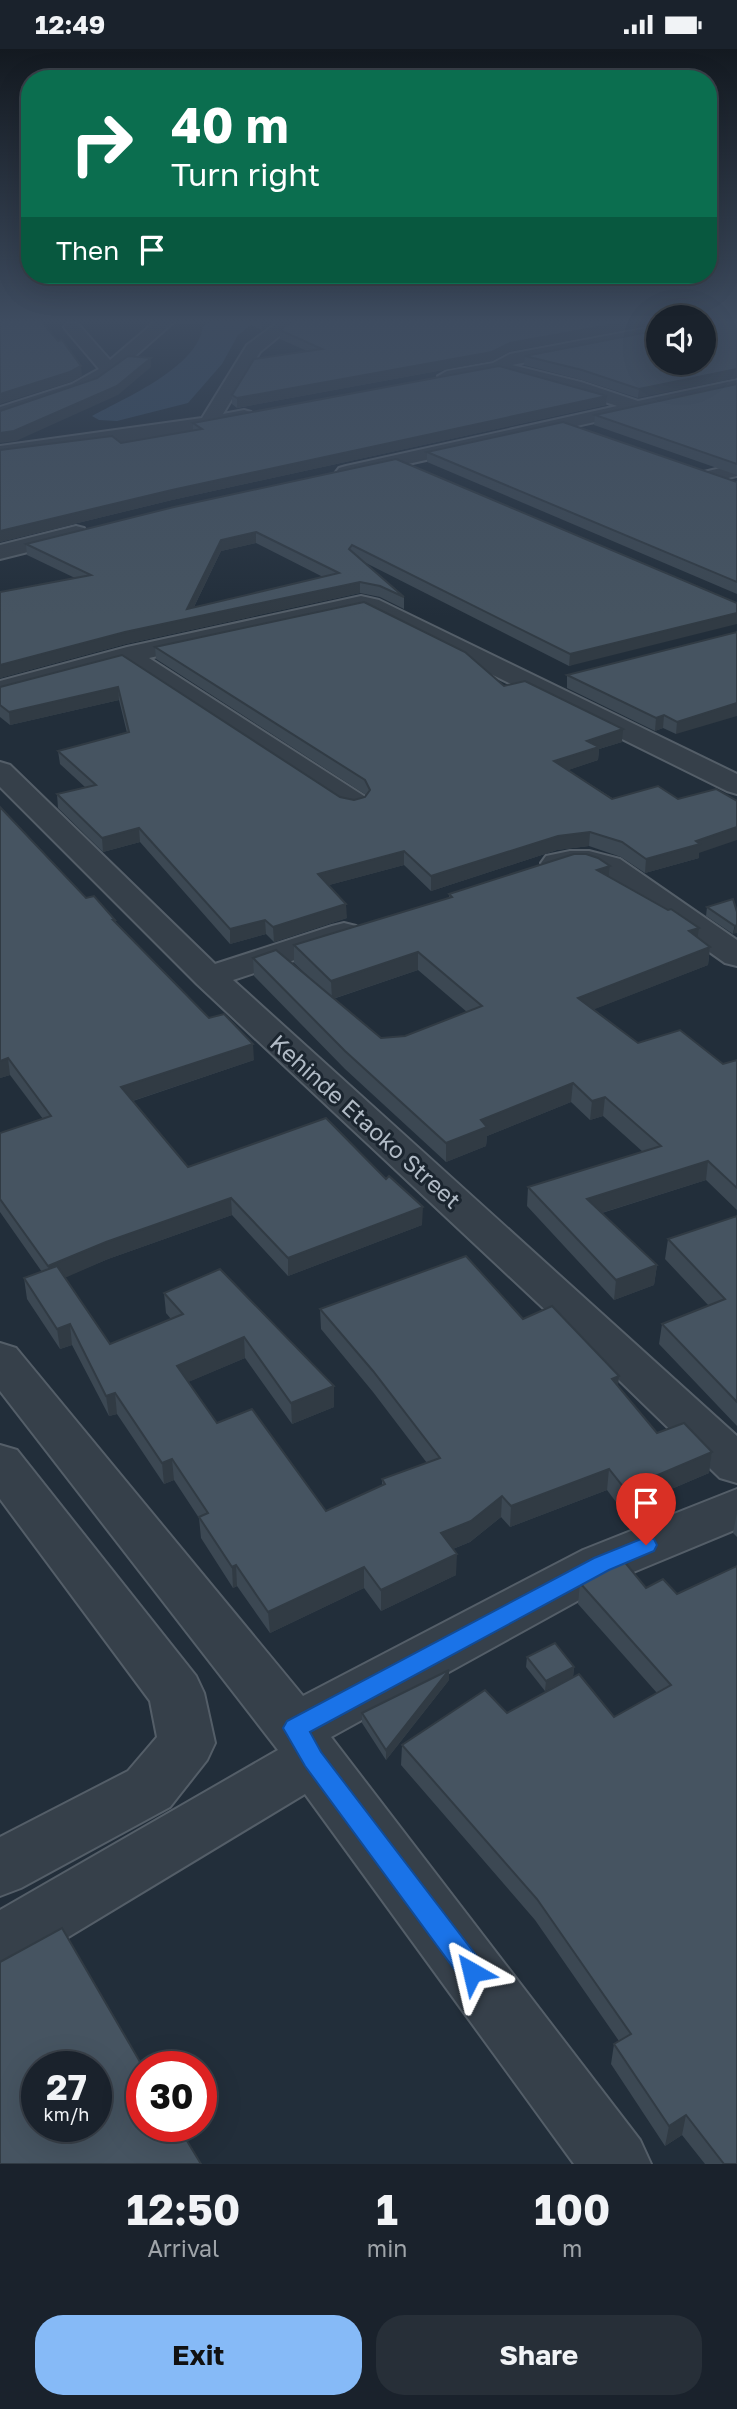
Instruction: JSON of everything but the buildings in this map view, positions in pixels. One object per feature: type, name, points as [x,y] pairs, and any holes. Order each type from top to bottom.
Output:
[{"type":"street","points":[[0,452],[148,433],[227,419]]},
{"type":"street","points":[[323,477],[580,419]]},
{"type":"street","points":[[564,422],[601,436]]},
{"type":"street","points":[[11,471],[31,456],[37,446]]},
{"type":"street","points":[[399,460],[436,476]]},
{"type":"street","points":[[688,467],[737,485]]},
{"type":"street","points":[[711,476],[737,470]]},
{"type":"street","points":[[0,552],[97,528]]},
{"type":"street","points":[[0,689],[127,655],[361,603],[371,604],[737,785]]},
{"type":"street","points":[[127,655],[353,801]]},
{"type":"street","points":[[538,685],[578,675]]},
{"type":"street","name":"Kehinde Etaoko Street","points":[[0,771],[209,978],[603,1338],[737,1465]]},
{"type":"street","points":[[531,872],[569,859],[589,859],[609,866],[737,956]]},
{"type":"street","points":[[209,978],[376,923]]},
{"type":"street","points":[[0,1359],[304,1744],[616,2164]]},
{"type":"street","points":[[0,1463],[176,1693],[187,1743],[149,1789],[0,1868]]},
{"type":"street","points":[[0,1944],[304,1744],[601,1564],[737,1508]]},
{"type":"water","points":[[97,419],[126,419],[117,421]]},
{"type":"route","points":[[472,1972],[313,1759],[295,1728],[601,1564],[646,1545]]}]
